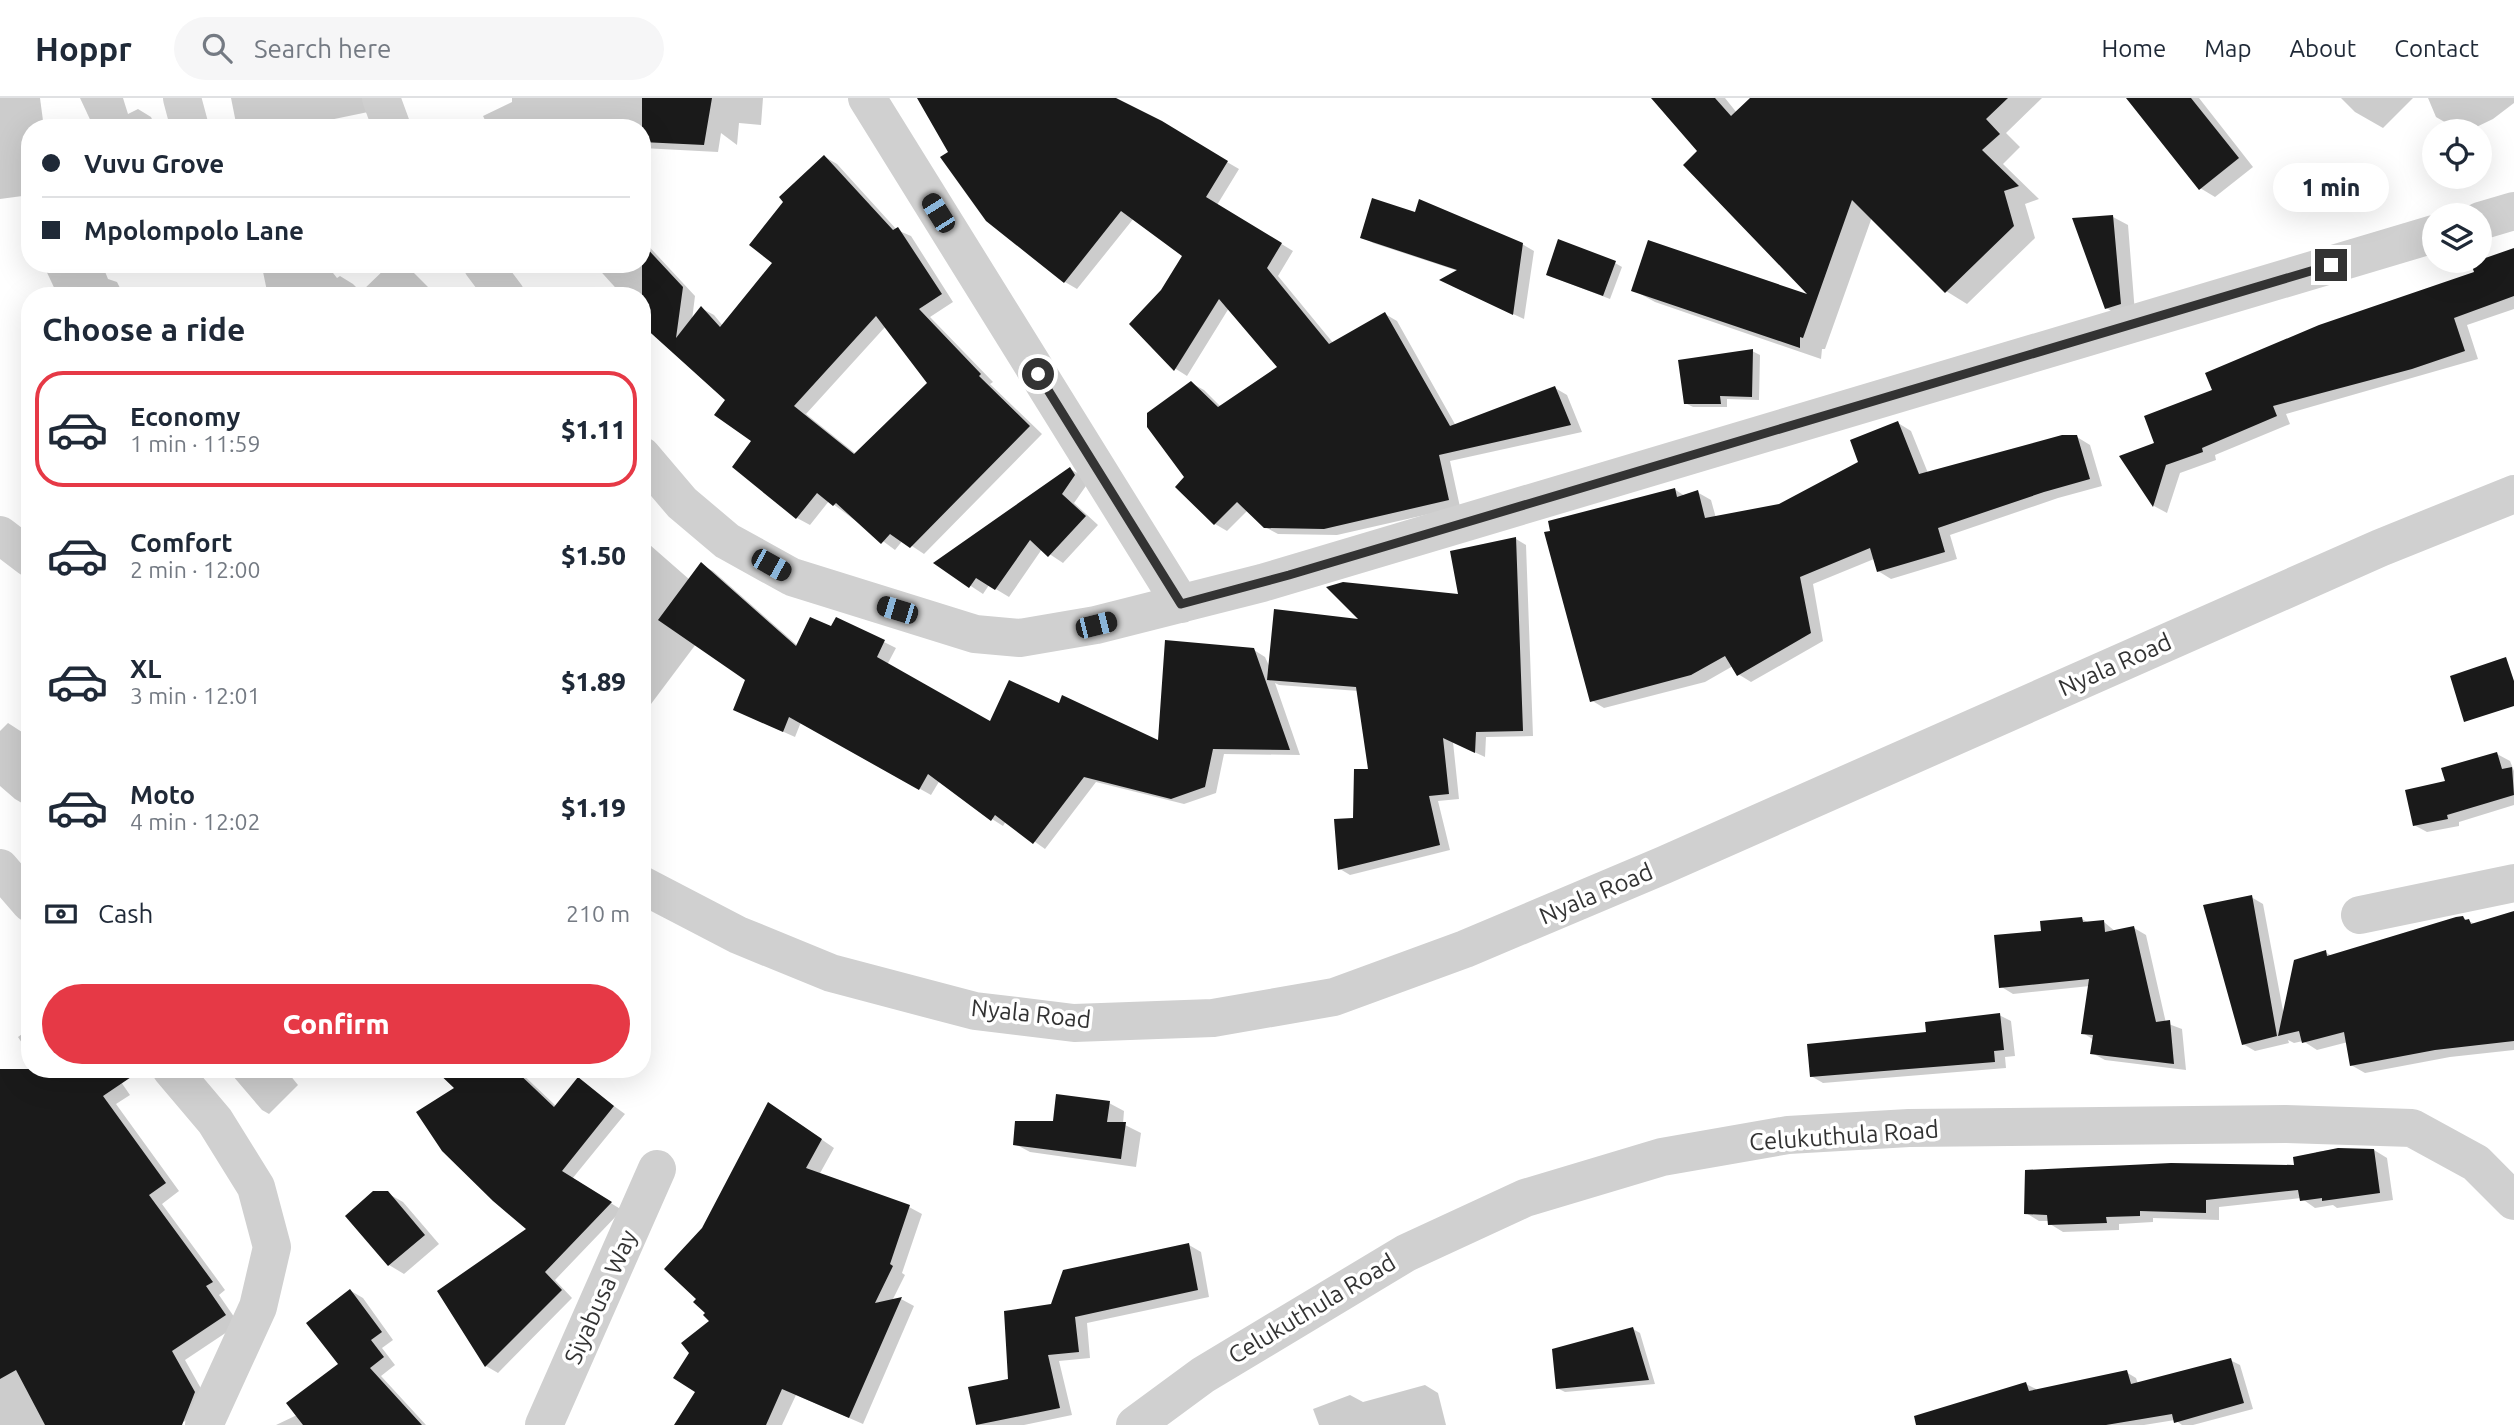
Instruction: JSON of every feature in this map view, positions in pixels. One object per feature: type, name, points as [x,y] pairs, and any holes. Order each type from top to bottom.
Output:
[{"type":"street","points":[[182,98],[188,119]]},
{"type":"street","points":[[381,98],[389,119]]},
{"type":"street","points":[[867,98],[1181,604]]},
{"type":"street","points":[[2492,217],[2514,211]]},
{"type":"street","points":[[651,467],[682,503],[727,541],[792,577],[975,634],[1020,638],[1096,625],[1289,575],[2422,238]]},
{"type":"street","name":"Nyala Road","points":[[651,891],[738,935],[831,973],[975,1011],[1074,1023],[1213,1018],[1334,998],[1465,949],[1664,865],[2380,548],[2514,494]]},
{"type":"street","points":[[0,534],[21,551]]},
{"type":"street","points":[[0,868],[21,892]]},
{"type":"street","points":[[2361,915],[2514,883]]},
{"type":"street","points":[[179,1078],[215,1121],[256,1187],[272,1247],[258,1307],[204,1425]]},
{"type":"street","name":"Celukuthula Road","points":[[1135,1425],[1203,1375],[1406,1252],[1524,1198],[1662,1157],[1788,1135],[1909,1128],[2285,1124],[2412,1128],[2476,1163],[2514,1200]]},
{"type":"street","name":"Siyabusa Way","points":[[544,1425],[657,1169]]},
{"type":"building","points":[[642,98],[712,98],[704,145],[651,142],[651,119],[642,119]]},
{"type":"building","points":[[917,98],[1116,98],[1162,121],[1228,161],[1206,197],[1282,243],[1267,268],[1329,344],[1385,312],[1450,426],[1555,386],[1571,425],[1439,455],[1449,500],[1324,529],[1264,528],[1237,502],[1214,525],[1175,487],[1184,477],[1147,427],[1147,413],[1191,381],[1218,407],[1277,367],[1219,299],[1174,371],[1129,324],[1161,290],[1182,256],[1121,211],[1064,283],[986,221],[940,157],[948,152]]},
{"type":"building","points":[[1651,98],[1715,98],[1731,116],[1750,98],[2008,98],[1986,119],[2000,134],[1982,150],[2019,186],[2004,191],[2014,226],[1945,293],[1852,200],[1803,338],[1800,337],[1800,348],[1631,291],[1648,240],[1807,294],[1683,165],[1697,151]]},
{"type":"building","points":[[2126,98],[2191,98],[2239,158],[2199,190]]},
{"type":"building","points":[[824,155],[893,230],[898,227],[942,294],[919,309],[981,374],[979,376],[1030,426],[910,548],[890,534],[881,544],[836,503],[833,506],[817,493],[796,519],[732,467],[751,441],[714,415],[725,400],[651,333],[651,287],[642,287],[642,273],[651,273],[651,253],[683,287],[676,338],[701,306],[720,327],[772,263],[749,245],[783,202],[779,197]],"holes":[[[876,316],[927,383],[854,454],[794,406]]]},
{"type":"building","points":[[1372,198],[1415,212],[1419,199],[1523,243],[1513,315],[1439,280],[1457,270],[1360,238]]},
{"type":"building","points":[[2113,215],[2121,304],[2105,309],[2072,218]]},
{"type":"building","points":[[1558,239],[1616,261],[1603,296],[1546,275]]},
{"type":"building","points":[[2514,248],[2514,296],[2454,318],[2465,351],[2412,369],[2273,406],[2277,416],[2202,448],[2203,452],[2166,465],[2153,507],[2119,456],[2154,443],[2144,416],[2212,390],[2205,373],[2319,325],[2471,273],[2492,273],[2492,256]]},
{"type":"building","points":[[1753,349],[1752,397],[1720,396],[1721,404],[1684,404],[1678,360]]},
{"type":"building","points":[[1898,421],[1919,474],[2062,435],[2077,435],[2090,479],[1938,528],[1945,552],[1877,572],[1870,548],[1800,577],[1811,633],[1737,676],[1725,656],[1691,675],[1590,702],[1544,532],[1550,531],[1548,521],[1675,488],[1677,497],[1698,490],[1705,518],[1779,504],[1858,462],[1850,440]]},
{"type":"building","points":[[1070,467],[1075,475],[1062,494],[1086,516],[1048,557],[1030,540],[995,590],[976,578],[969,588],[933,563]]},
{"type":"building","points":[[1516,537],[1523,731],[1476,732],[1475,753],[1443,738],[1449,794],[1429,796],[1440,845],[1338,870],[1334,819],[1353,818],[1354,769],[1368,769],[1356,687],[1267,680],[1274,609],[1358,619],[1326,587],[1343,582],[1458,594],[1450,551]]},
{"type":"building","points":[[701,562],[796,646],[810,617],[831,626],[836,617],[885,640],[877,657],[990,721],[1009,680],[1059,703],[1062,695],[1158,740],[1165,640],[1254,648],[1290,750],[1213,749],[1205,787],[1171,799],[1084,777],[1033,844],[995,815],[991,821],[928,774],[919,790],[789,717],[783,732],[733,710],[745,680],[658,620]]},
{"type":"building","points":[[2506,657],[2514,681],[2514,706],[2464,722],[2450,676]]},
{"type":"building","points":[[2497,752],[2502,769],[2512,767],[2514,795],[2447,815],[2448,819],[2413,826],[2405,790],[2445,781],[2441,768]]},
{"type":"building","points":[[2252,895],[2277,1036],[2242,1045],[2203,905]]},
{"type":"building","points":[[2514,911],[2514,1041],[2435,1050],[2350,1066],[2344,1032],[2302,1043],[2299,1031],[2278,1036],[2294,960],[2326,950],[2327,956],[2456,917],[2463,916],[2465,920],[2469,919],[2471,924]]},
{"type":"building","points":[[2082,917],[2083,922],[2104,920],[2105,932],[2134,926],[2156,1022],[2170,1020],[2174,1064],[2090,1054],[2093,1035],[2081,1034],[2089,979],[1999,988],[1994,935],[2041,931],[2040,921]]},
{"type":"building","points":[[2000,1013],[2004,1050],[1994,1051],[1995,1062],[1810,1077],[1807,1044],[1926,1032],[1925,1022]]},
{"type":"building","points":[[0,1069],[21,1069],[21,1078],[130,1078],[103,1096],[166,1183],[149,1195],[213,1282],[206,1286],[226,1315],[172,1351],[195,1392],[182,1425],[45,1425],[16,1370],[0,1379]]},
{"type":"building","points":[[443,1078],[523,1078],[554,1107],[579,1078],[614,1106],[562,1171],[612,1202],[545,1272],[562,1290],[485,1367],[437,1291],[526,1229],[442,1151],[416,1112],[454,1088]]},
{"type":"building","points":[[1056,1094],[1110,1101],[1107,1122],[1126,1122],[1121,1159],[1013,1145],[1015,1121],[1053,1121]]},
{"type":"building","points":[[768,1102],[822,1139],[806,1168],[910,1205],[890,1264],[893,1266],[875,1303],[902,1297],[849,1418],[782,1389],[766,1425],[674,1425],[695,1392],[673,1378],[689,1353],[681,1343],[709,1321],[693,1302],[696,1299],[664,1269],[702,1228]]},
{"type":"building","points":[[2338,1148],[2374,1149],[2380,1193],[2322,1201],[2322,1198],[2300,1201],[2298,1190],[2206,1200],[2206,1213],[2140,1211],[2140,1216],[2106,1217],[2107,1223],[2048,1225],[2047,1215],[2024,1214],[2025,1170],[2171,1163],[2294,1165],[2293,1157]]},
{"type":"building","points":[[373,1191],[388,1191],[425,1235],[388,1266],[345,1216]]},
{"type":"building","points":[[1189,1243],[1198,1290],[1075,1317],[1079,1352],[1048,1355],[1060,1408],[976,1425],[968,1387],[1008,1379],[1004,1311],[1051,1304],[1063,1270]]},
{"type":"building","points":[[350,1289],[382,1332],[371,1340],[384,1357],[370,1368],[422,1425],[303,1425],[286,1403],[338,1364],[306,1323]]},
{"type":"building","points":[[1633,1327],[1649,1380],[1556,1389],[1552,1349]]},
{"type":"building","points":[[2231,1358],[2244,1403],[2174,1423],[2172,1414],[2106,1425],[1916,1425],[1914,1416],[2026,1382],[2029,1391],[2127,1370],[2131,1384]]},
{"type":"route","points":[[1038,374],[1181,604],[1262,583],[2331,265]]}]
